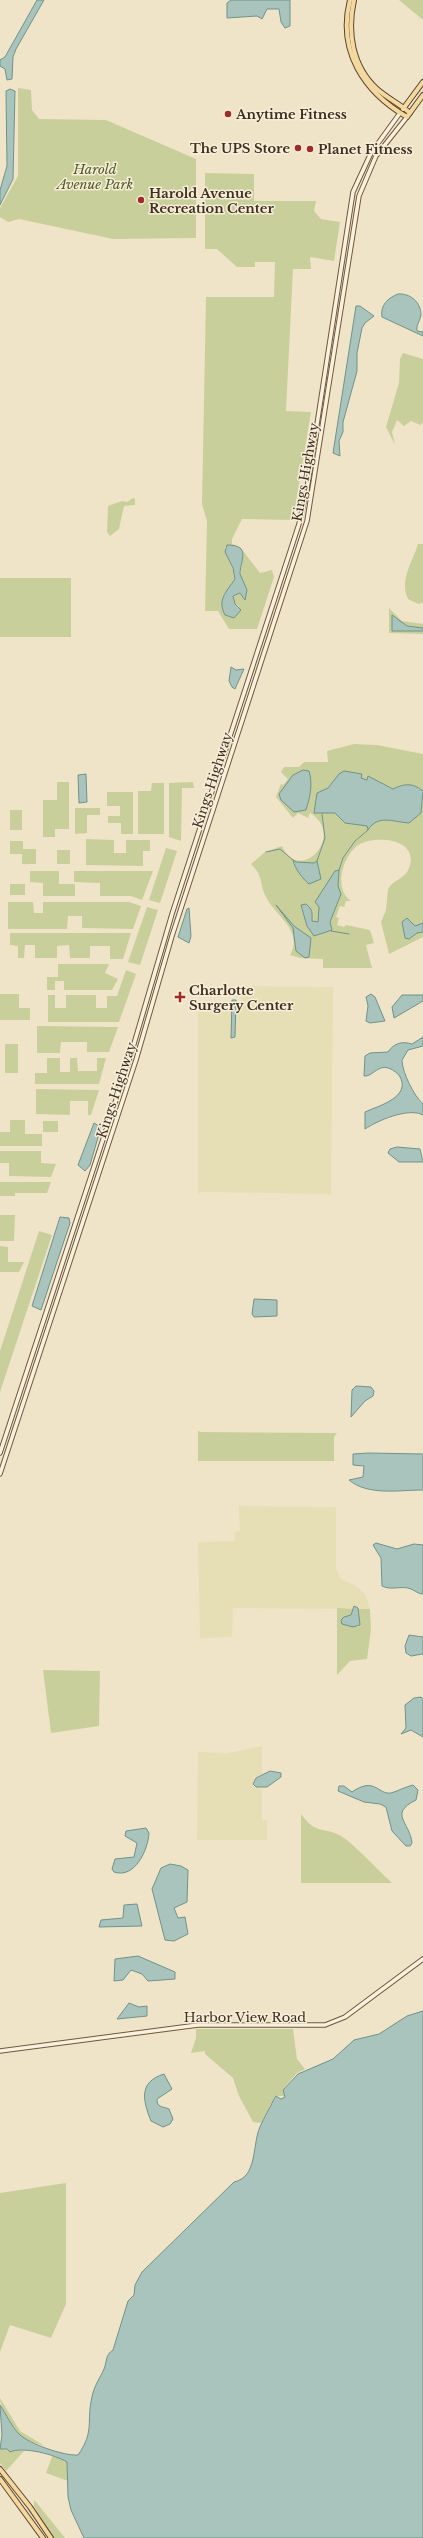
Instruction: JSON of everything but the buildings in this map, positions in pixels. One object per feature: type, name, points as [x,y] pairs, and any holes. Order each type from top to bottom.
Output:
[{"type":"main road","points":[[352,0],[351,14],[353,47],[364,73],[377,88],[404,108],[408,115]]},
{"type":"main road","points":[[352,0],[347,34],[355,64],[369,88],[400,113],[408,115]]},
{"type":"main road","name":"Kings Highway","points":[[0,1453],[130,1057],[159,954],[303,510],[353,192],[371,153],[423,82]]},
{"type":"main road","name":"Kings Highway","points":[[0,1474],[136,1060],[172,936],[310,511],[359,196],[376,156],[423,95]]},
{"type":"main road","points":[[237,716],[238,722],[241,724]]},
{"type":"main road","name":"Harbor View Road","points":[[0,2051],[198,2025],[325,2025],[346,2017],[423,1959]]},
{"type":"main road","points":[[0,2469],[30,2507],[51,2538]]},
{"type":"main road","points":[[0,2479],[18,2501],[43,2538]]},
{"type":"main road","points":[[18,2501],[30,2507]]},
{"type":"shaded area","points":[[241,986],[333,987],[331,1194],[201,1192],[198,1194],[198,1012],[232,1011],[231,1037],[235,1037],[236,1011],[241,1011]]},
{"type":"shaded area","points":[[239,1506],[336,1507],[336,1569],[341,1579],[358,1587],[366,1596],[370,1609],[358,1609],[354,1606],[353,1609],[233,1608],[232,1637],[200,1638],[198,1542],[235,1541],[234,1532],[240,1531]]},
{"type":"shaded area","points":[[262,1746],[262,1774],[255,1777],[252,1783],[255,1788],[262,1789],[262,1820],[267,1820],[267,1840],[197,1840],[198,1752],[228,1753]]},
{"type":"green space","points":[[399,0],[423,0],[423,20]]},
{"type":"green space","name":"Harold Avenue Park","points":[[18,88],[31,90],[32,110],[39,119],[106,120],[196,159],[196,238],[113,239],[19,219],[8,222],[0,217],[0,208],[18,176]]},
{"type":"green space","points":[[205,173],[254,174],[254,201],[316,201],[314,211],[321,219],[340,222],[334,261],[310,257],[311,269],[293,269],[286,411],[311,412],[293,520],[242,519],[232,539],[232,544],[240,547],[260,573],[272,570],[274,577],[257,629],[229,629],[218,611],[205,611],[207,521],[202,504],[206,297],[274,297],[275,262],[255,262],[255,267],[237,267],[217,249],[205,249]],"holes":[[[230,545],[241,551],[241,580],[247,590],[244,599],[240,593],[233,597],[235,604],[239,606],[233,618],[225,615],[222,605],[224,596],[235,580],[235,575],[225,551],[225,547]]]},
{"type":"green space","points":[[403,353],[423,359],[423,422],[420,425],[411,421],[404,426],[397,420],[392,432],[395,445],[386,427],[399,383],[400,359]]},
{"type":"green space","points":[[133,498],[135,499],[135,505],[124,506],[119,529],[110,536],[107,532],[108,506],[122,501],[127,502]]},
{"type":"green space","points":[[418,544],[423,544],[423,603],[418,604],[408,599],[405,585],[408,571]]},
{"type":"green space","points":[[0,578],[71,578],[71,637],[0,637]]},
{"type":"green space","points":[[389,608],[402,621],[423,624],[423,634],[389,633]]},
{"type":"green space","points":[[354,744],[377,745],[423,754],[423,937],[389,954],[381,922],[386,910],[388,889],[405,874],[409,868],[411,858],[403,845],[386,840],[367,841],[354,848],[345,863],[342,871],[342,888],[345,895],[351,901],[346,901],[344,907],[340,906],[336,917],[339,918],[337,925],[344,927],[346,925],[370,930],[374,943],[366,945],[372,968],[323,968],[323,959],[300,958],[290,955],[293,946],[291,931],[270,904],[266,897],[260,876],[251,864],[265,852],[282,846],[290,857],[299,861],[308,859],[316,853],[322,844],[324,833],[320,823],[310,813],[308,818],[298,813],[293,818],[276,797],[281,784],[283,785],[288,779],[281,772],[284,767],[299,767],[304,762],[328,762],[327,751]]},
{"type":"green space","points":[[57,782],[69,782],[69,829],[55,829],[55,837],[43,837],[43,800],[57,800]]},
{"type":"green space","points":[[193,782],[194,788],[182,788],[181,841],[169,837],[169,783]]},
{"type":"green space","points":[[152,783],[164,783],[164,834],[138,834],[138,791],[151,791]]},
{"type":"green space","points":[[107,792],[133,792],[133,834],[121,834],[121,823],[108,823],[108,816],[120,816],[120,806],[107,806]]},
{"type":"green space","points":[[75,808],[100,808],[100,815],[87,815],[87,833],[75,834]]},
{"type":"green space","points":[[10,810],[22,810],[22,830],[10,830]]},
{"type":"green space","points":[[86,839],[114,840],[114,853],[126,853],[126,840],[150,840],[150,851],[143,851],[143,866],[86,865]]},
{"type":"green space","points":[[10,841],[23,841],[23,849],[36,849],[36,864],[22,864],[22,854],[10,854]]},
{"type":"green space","points":[[166,848],[177,851],[160,903],[149,900]]},
{"type":"green space","points":[[57,850],[70,850],[70,864],[57,864]]},
{"type":"green space","points":[[30,871],[59,871],[59,884],[75,884],[75,896],[43,896],[43,883],[30,882]]},
{"type":"green space","points":[[74,871],[153,871],[142,900],[131,896],[100,896],[100,883],[74,882]]},
{"type":"green space","points":[[10,884],[25,884],[25,895],[10,895]]},
{"type":"green space","points":[[8,902],[33,902],[34,913],[43,913],[43,902],[129,902],[141,906],[133,929],[82,928],[82,916],[68,916],[67,929],[8,929]]},
{"type":"green space","points":[[147,907],[158,910],[140,965],[128,962]]},
{"type":"green space","points":[[10,933],[131,933],[123,959],[110,959],[110,946],[90,946],[90,958],[70,958],[69,945],[57,946],[57,958],[35,958],[35,945],[25,945],[24,958],[18,958],[18,946],[10,945]]},
{"type":"green space","points":[[58,964],[109,964],[105,973],[118,979],[112,990],[64,990],[64,981],[55,981],[55,990],[47,990],[47,977],[58,977]]},
{"type":"green space","points":[[126,970],[136,974],[119,1022],[48,1022],[48,995],[55,995],[55,1008],[66,1008],[66,995],[96,995],[96,1008],[107,1008],[107,996],[117,996]]},
{"type":"green space","points":[[0,994],[19,994],[19,1008],[30,1008],[30,1020],[0,1020]]},
{"type":"green space","points":[[37,1026],[118,1027],[109,1052],[87,1052],[87,1042],[61,1042],[60,1053],[37,1053]]},
{"type":"green space","points":[[5,1044],[18,1044],[18,1073],[5,1073]]},
{"type":"green space","points":[[47,1058],[60,1058],[60,1072],[70,1072],[70,1058],[77,1058],[78,1071],[97,1071],[97,1058],[106,1058],[99,1084],[35,1084],[35,1073],[47,1073]]},
{"type":"green space","points":[[36,1089],[99,1090],[91,1115],[88,1115],[88,1101],[70,1101],[70,1115],[36,1114]]},
{"type":"green space","points":[[10,1120],[25,1120],[25,1134],[42,1134],[42,1146],[0,1146],[0,1132],[10,1132]]},
{"type":"green space","points":[[43,1121],[58,1121],[58,1132],[43,1132]]},
{"type":"green space","points":[[0,1151],[41,1151],[41,1163],[56,1164],[51,1177],[9,1176],[9,1163],[0,1163]]},
{"type":"green space","points":[[0,1182],[51,1182],[47,1193],[15,1193],[15,1196],[0,1196]]},
{"type":"green space","points":[[0,1215],[15,1215],[14,1241],[0,1241]]},
{"type":"green space","points":[[39,1231],[52,1235],[0,1392],[0,1351]]},
{"type":"green space","points":[[0,1246],[8,1247],[8,1262],[24,1262],[19,1272],[0,1272]]},
{"type":"green space","points":[[198,1431],[337,1433],[334,1437],[334,1461],[198,1461]]},
{"type":"green space","points":[[337,1608],[353,1609],[351,1616],[342,1624],[359,1627],[358,1609],[370,1609],[371,1630],[367,1659],[350,1661],[337,1675]]},
{"type":"green space","points":[[43,1670],[100,1671],[99,1726],[51,1733]]},
{"type":"green space","points":[[301,1814],[306,1821],[316,1828],[341,1836],[392,1883],[301,1883]]},
{"type":"green space","points":[[196,2029],[293,2029],[297,2059],[305,2069],[297,2073],[283,2089],[284,2096],[275,2096],[261,2123],[253,2122],[239,2096],[233,2078],[205,2054],[205,2051],[191,2053],[196,2038]]},
{"type":"green space","points":[[66,2183],[66,2304],[51,2338],[10,2325],[0,2352],[0,2193]]},
{"type":"green space","points":[[0,2398],[20,2431],[45,2446],[34,2443],[20,2435],[8,2420],[2,2408]]},
{"type":"green space","points":[[0,2449],[24,2451],[6,2471],[0,2463]]},
{"type":"green space","points":[[53,2454],[67,2462],[68,2481],[46,2473]]},
{"type":"green space","points":[[34,2500],[65,2538],[53,2538],[34,2506]]},
{"type":"water","points":[[37,0],[44,0],[16,49],[13,57],[12,79],[7,80],[5,69],[0,66],[0,60],[5,57]]},
{"type":"water","points":[[231,0],[290,0],[290,26],[285,28],[281,22],[279,9],[267,9],[262,19],[257,16],[227,18],[227,3]]},
{"type":"water","points":[[10,89],[15,91],[13,179],[0,205],[0,190],[7,166],[6,91]]},
{"type":"water","points":[[398,294],[407,295],[417,302],[421,310],[421,315],[417,331],[423,332],[423,336],[382,317],[382,309],[386,302]]},
{"type":"water","points":[[356,306],[360,306],[374,316],[365,323],[362,328],[357,353],[357,371],[343,422],[343,432],[339,441],[340,456],[333,453]]},
{"type":"water","points":[[227,545],[240,548],[242,551],[243,555],[240,574],[247,590],[245,600],[240,593],[233,596],[235,604],[241,610],[234,618],[225,615],[222,605],[222,600],[226,592],[235,579],[233,568],[225,552]]},
{"type":"water","points":[[392,615],[407,626],[423,628],[423,631],[392,631]]},
{"type":"water","points":[[231,667],[236,670],[244,669],[235,689],[229,681]]},
{"type":"water","points":[[303,770],[309,771],[310,776],[311,786],[309,800],[306,810],[294,812],[281,800],[279,794],[293,775]]},
{"type":"water","points":[[344,771],[362,774],[361,778],[367,780],[368,776],[393,789],[405,785],[416,786],[423,791],[421,813],[409,823],[381,820],[372,825],[368,830],[367,826],[345,823],[335,813],[314,813],[317,793],[328,788],[339,774]]},
{"type":"water","points":[[86,774],[87,802],[79,803],[78,775]]},
{"type":"water","points":[[293,860],[296,862],[314,863],[317,861],[321,879],[309,884],[295,867]]},
{"type":"water","points":[[339,870],[338,886],[341,894],[330,922],[332,930],[314,936],[307,926],[301,905],[306,904],[310,908],[312,911],[312,921],[318,922],[319,907],[315,902],[335,871]]},
{"type":"water","points":[[276,905],[294,926],[311,938],[309,957],[305,958],[296,951],[293,928]]},
{"type":"water","points":[[189,908],[191,936],[189,943],[178,937],[187,909]]},
{"type":"water","points":[[407,918],[415,926],[423,923],[423,932],[417,933],[409,939],[405,938],[402,922]]},
{"type":"water","points":[[371,994],[375,997],[385,1021],[370,1023],[366,1021],[368,1006],[366,997]]},
{"type":"water","points":[[402,995],[423,995],[423,1001],[394,1018],[392,1007]]},
{"type":"water","points":[[232,1000],[236,1000],[235,1037],[231,1038]]},
{"type":"water","points":[[423,1037],[423,1046],[408,1050],[402,1060],[409,1084],[423,1104],[423,1115],[417,1113],[401,1114],[377,1122],[365,1129],[365,1112],[392,1100],[398,1095],[402,1083],[399,1075],[387,1068],[378,1069],[368,1076],[364,1076],[365,1056],[370,1053],[388,1052],[396,1045],[402,1043],[412,1044]]},
{"type":"water","points":[[94,1123],[101,1127],[90,1165],[85,1171],[78,1165]]},
{"type":"water","points":[[397,1147],[420,1149],[423,1162],[399,1162],[388,1153],[390,1149]]},
{"type":"water","points":[[60,1217],[69,1218],[70,1223],[41,1310],[32,1306]]},
{"type":"water","points":[[254,1299],[277,1300],[277,1316],[254,1317],[252,1314]]},
{"type":"water","points":[[356,1386],[371,1387],[374,1391],[373,1396],[365,1401],[351,1417],[352,1390]]},
{"type":"water","points":[[353,1454],[423,1454],[423,1490],[374,1490],[357,1485],[349,1480],[363,1477],[364,1466],[353,1465]]},
{"type":"water","points":[[376,1543],[397,1549],[414,1544],[423,1545],[423,1594],[407,1588],[389,1588],[382,1586],[381,1558],[373,1545]]},
{"type":"water","points":[[354,1606],[358,1608],[360,1625],[353,1627],[342,1624],[341,1620],[344,1617],[351,1615]]},
{"type":"water","points":[[409,1635],[423,1637],[423,1654],[411,1656],[406,1653],[405,1646]]},
{"type":"water","points":[[421,1697],[423,1699],[423,1737],[411,1730],[401,1734],[406,1728],[405,1705],[414,1698]]},
{"type":"water","points":[[270,1771],[281,1773],[281,1777],[267,1787],[256,1787],[253,1784],[256,1778]]},
{"type":"water","points":[[413,1785],[418,1790],[416,1800],[403,1810],[402,1814],[412,1843],[410,1846],[406,1846],[392,1831],[386,1807],[380,1804],[364,1802],[338,1791],[339,1786],[344,1786],[352,1792],[366,1786],[371,1786],[387,1793],[391,1793]]},
{"type":"water","points":[[146,1828],[149,1833],[148,1840],[139,1862],[128,1871],[121,1873],[114,1872],[112,1869],[115,1859],[134,1857],[137,1843],[125,1836],[126,1831]]},
{"type":"water","points":[[170,1864],[181,1866],[188,1870],[187,1902],[174,1908],[178,1918],[185,1917],[188,1934],[174,1941],[165,1940],[152,1889],[161,1868]]},
{"type":"water","points":[[137,1904],[142,1926],[99,1927],[101,1920],[123,1918],[124,1905]]},
{"type":"water","points":[[138,1956],[175,1972],[175,1979],[148,1981],[142,1974],[131,1970],[123,1980],[114,1981],[115,1959]]},
{"type":"water","points":[[129,2003],[139,2007],[147,2006],[147,2016],[117,2019]]},
{"type":"water","points":[[423,2011],[423,2538],[84,2538],[71,2510],[68,2497],[67,2462],[39,2452],[16,2450],[10,2452],[7,2449],[0,2449],[2,2435],[0,2405],[14,2428],[19,2434],[30,2442],[64,2454],[78,2455],[87,2439],[90,2406],[94,2389],[104,2369],[107,2356],[113,2350],[128,2301],[134,2295],[135,2285],[142,2272],[234,2182],[242,2179],[247,2174],[251,2167],[260,2127],[276,2096],[281,2099],[285,2097],[283,2090],[298,2074],[333,2059],[354,2040],[379,2034],[407,2016]]},
{"type":"water","points":[[164,2074],[172,2089],[157,2099],[157,2102],[160,2106],[169,2109],[173,2119],[170,2124],[163,2127],[151,2121],[146,2106],[145,2093],[146,2087],[150,2082],[156,2077]]},
{"type":"waterway","points":[[317,861],[325,838],[322,814]]},
{"type":"waterway","points":[[339,870],[343,858],[355,841],[368,830]]},
{"type":"waterway","points":[[266,852],[280,849],[293,860]]},
{"type":"waterway","points":[[331,931],[349,934]]},
{"type":"place","name":"Anytime Fitness","points":[[228,114]]},
{"type":"place","name":"The UPS Store","points":[[298,148]]},
{"type":"place","name":"Planet Fitness","points":[[310,149]]},
{"type":"place","name":"Harold Avenue Recreation Center","points":[[141,200]]},
{"type":"place","name":"Charlotte Surgery Center","points":[[180,997]]}]
